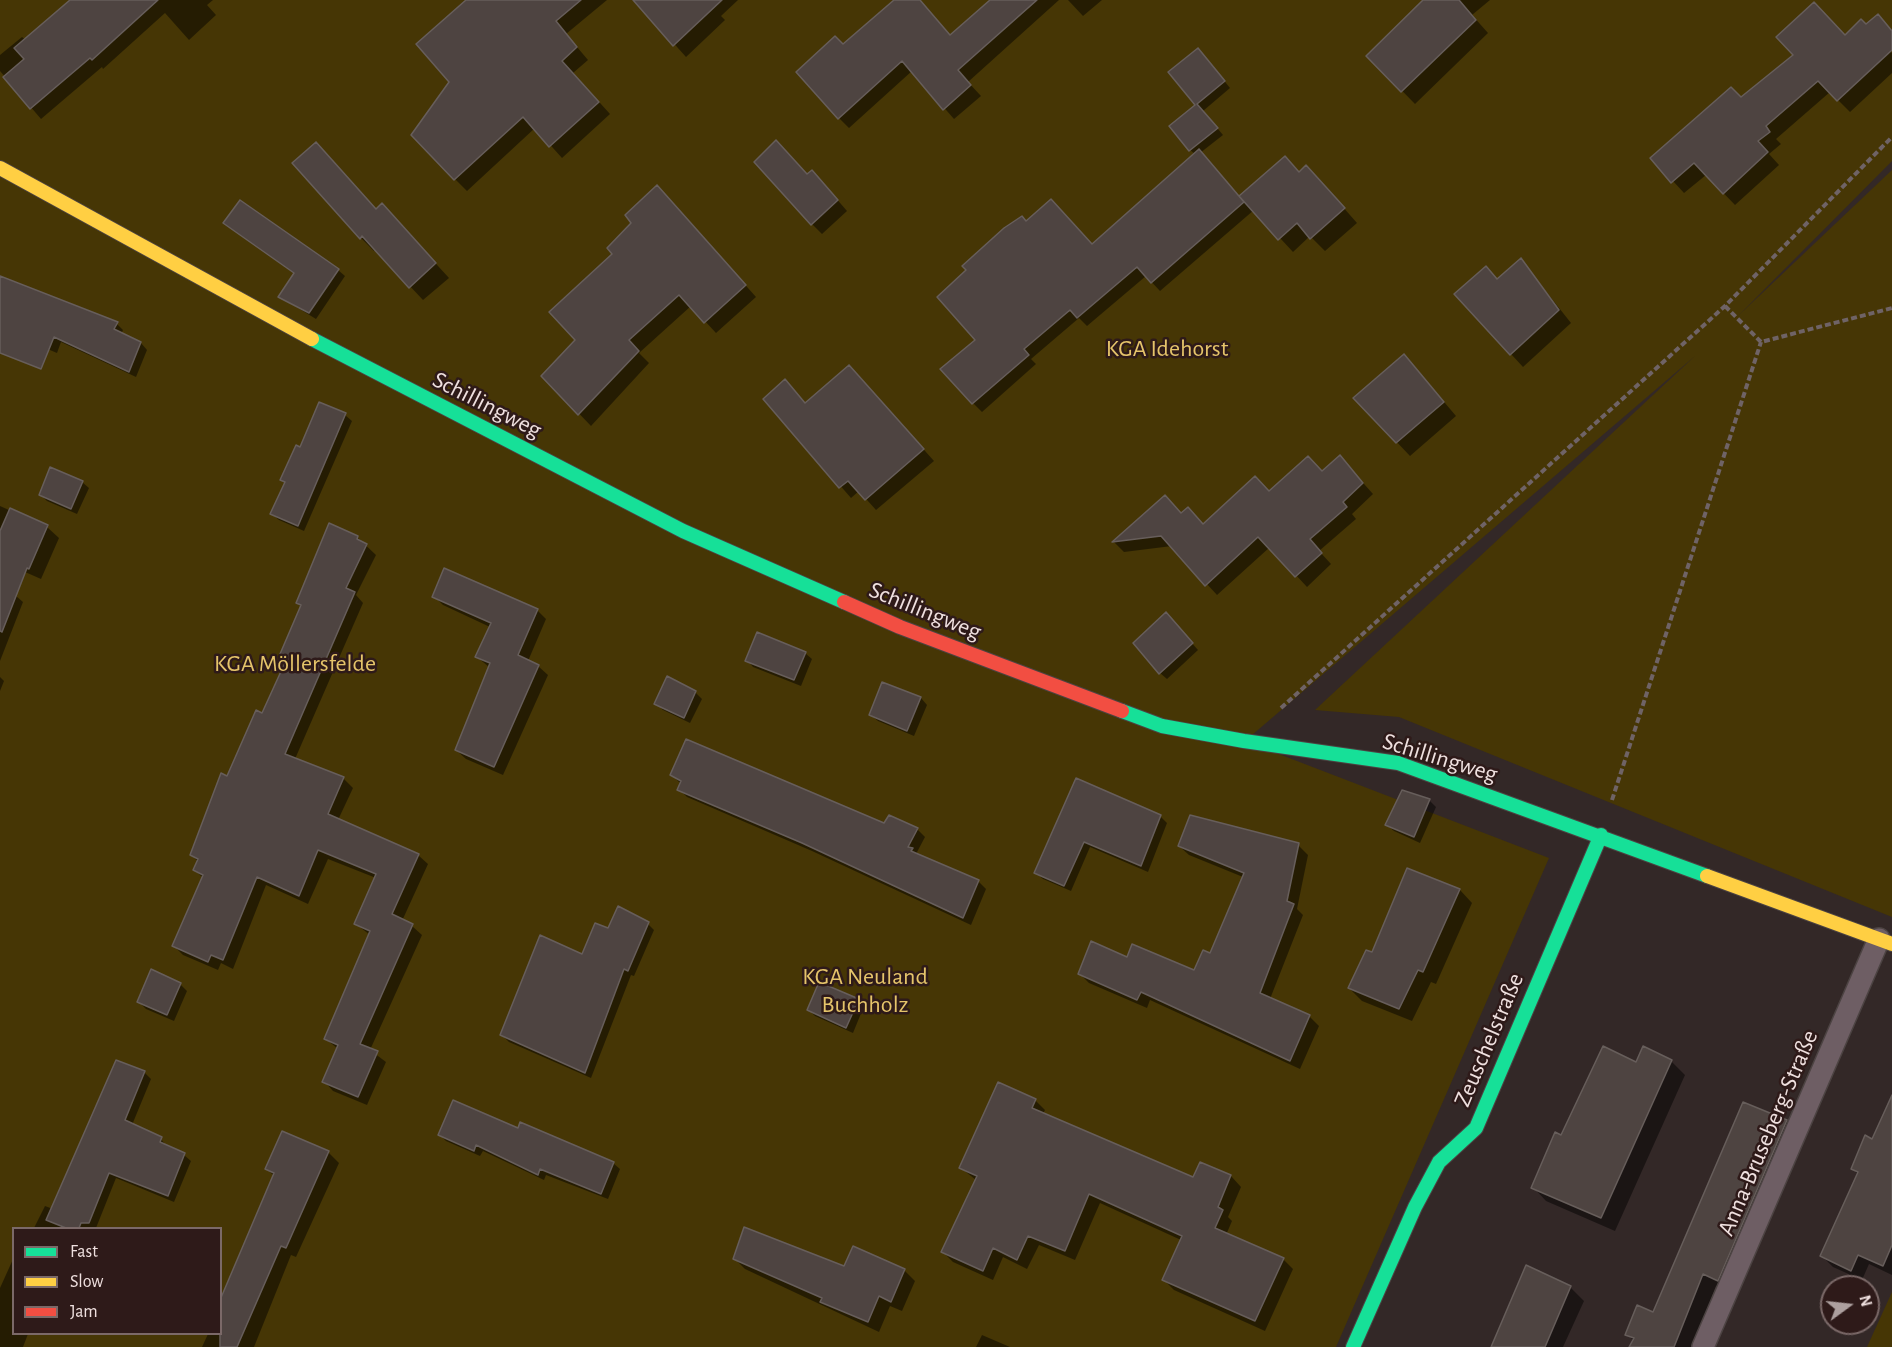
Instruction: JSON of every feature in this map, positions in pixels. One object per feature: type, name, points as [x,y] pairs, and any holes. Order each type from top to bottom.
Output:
[{"type":"street","name":"Schillingweg","points":[[0,168],[364,368],[683,531],[900,627],[1162,726],[1245,741],[1398,763],[1601,835],[1886,941]]},
{"type":"street","name":"Zeuschelstraße","points":[[1353,1347],[1415,1207],[1439,1162],[1476,1128],[1601,835]]},
{"type":"lane","name":"Anna-Bruseberg-Straße","points":[[1703,1347],[1886,941]]},
{"type":"path","points":[[1245,741],[1725,306],[1892,137]]},
{"type":"path","points":[[1725,306],[1761,342]]},
{"type":"path","points":[[1761,342],[1892,308]]},
{"type":"path","points":[[1601,835],[1761,342]]},
{"type":"green space","points":[[0,0],[1892,0],[1892,161],[1738,316],[1892,170],[1892,917],[1399,717],[1315,710],[1695,356],[1245,741],[1549,858],[1336,1347],[0,1347]]},
{"type":"green space","points":[[1892,1292],[1892,1347],[1867,1347],[1872,1335],[1880,1335],[1880,1318]]},
{"type":"building","points":[[70,0],[158,0],[92,60],[90,58],[30,109],[3,77],[24,59],[14,48]]},
{"type":"building","points":[[466,0],[581,0],[556,21],[577,47],[562,61],[599,102],[549,147],[523,117],[454,180],[411,135],[449,82],[416,44]]},
{"type":"building","points":[[633,0],[722,0],[673,46]]},
{"type":"building","points":[[894,0],[920,0],[950,35],[990,0],[1037,0],[958,70],[971,85],[943,110],[902,61],[838,119],[796,72],[835,36],[843,44]]},
{"type":"building","points":[[1423,0],[1459,0],[1476,20],[1401,92],[1366,56]]},
{"type":"building","points":[[1814,2],[1845,35],[1861,19],[1866,24],[1878,14],[1892,31],[1892,50],[1837,101],[1818,81],[1766,126],[1770,132],[1758,141],[1768,152],[1723,194],[1694,163],[1671,183],[1650,158],[1731,87],[1741,97],[1793,55],[1776,37]]},
{"type":"building","points":[[1198,48],[1225,81],[1197,104],[1218,128],[1189,151],[1169,126],[1195,105],[1168,72]]},
{"type":"building","points":[[776,140],[807,174],[812,170],[838,200],[811,225],[754,162]]},
{"type":"building","points":[[316,142],[376,209],[382,203],[436,263],[409,288],[362,236],[360,239],[292,163]]},
{"type":"building","points":[[1199,149],[1244,202],[1151,283],[1137,267],[1077,318],[1070,310],[1024,349],[1029,355],[972,404],[940,369],[975,340],[937,297],[966,270],[962,266],[1004,228],[1022,216],[1026,221],[1051,199],[1092,244]]},
{"type":"building","points":[[1285,156],[1299,172],[1306,165],[1345,208],[1310,239],[1297,223],[1278,240],[1239,196]]},
{"type":"building","points":[[657,185],[746,285],[704,323],[679,295],[629,340],[639,351],[578,415],[541,376],[575,340],[549,312],[612,254],[607,248],[631,223],[625,215]]},
{"type":"building","points":[[240,200],[339,269],[309,313],[278,297],[294,273],[223,223]]},
{"type":"building","points":[[1521,258],[1559,310],[1510,355],[1454,294],[1486,266],[1497,279]]},
{"type":"building","points":[[0,276],[118,322],[114,329],[141,342],[129,372],[54,337],[41,369],[0,353]]},
{"type":"building","points":[[1404,354],[1444,402],[1396,443],[1353,398]]},
{"type":"building","points":[[849,365],[924,449],[865,500],[848,481],[839,488],[763,399],[785,379],[805,403]]},
{"type":"building","points":[[319,402],[346,413],[298,526],[270,514],[285,482],[280,480],[296,445],[300,447]]},
{"type":"building","points":[[1340,455],[1363,483],[1343,502],[1347,507],[1310,539],[1322,553],[1295,577],[1258,537],[1205,586],[1161,536],[1112,542],[1165,495],[1181,513],[1188,507],[1203,524],[1255,476],[1269,491],[1308,456],[1322,471]]},
{"type":"building","points":[[50,467],[83,481],[71,509],[39,495]]},
{"type":"building","points":[[10,508],[48,525],[29,569],[27,568],[2,632],[0,631],[0,531]]},
{"type":"building","points":[[329,523],[358,536],[357,539],[367,544],[346,588],[355,592],[285,754],[344,777],[328,814],[419,854],[392,914],[413,924],[360,1044],[378,1051],[358,1097],[322,1082],[338,1045],[324,1039],[370,931],[354,924],[376,874],[318,850],[299,896],[257,877],[223,960],[211,955],[208,962],[172,946],[203,875],[193,870],[198,859],[190,855],[221,773],[227,776],[256,710],[262,713],[288,656],[280,654],[301,605],[296,603]]},
{"type":"building","points":[[444,568],[538,609],[518,655],[539,665],[494,767],[455,750],[490,663],[475,657],[491,623],[432,597]]},
{"type":"building","points":[[1166,612],[1193,643],[1159,674],[1133,643]]},
{"type":"building","points":[[757,632],[806,652],[794,680],[745,661]]},
{"type":"building","points":[[667,676],[696,691],[684,718],[654,704]]},
{"type":"building","points":[[882,682],[921,697],[907,731],[869,715]]},
{"type":"building","points":[[686,739],[884,823],[889,815],[918,828],[908,847],[913,848],[911,851],[979,880],[963,918],[802,843],[677,790],[681,781],[670,775]]},
{"type":"building","points":[[1076,778],[1161,815],[1141,866],[1084,842],[1064,886],[1034,873]]},
{"type":"building","points":[[1402,790],[1430,799],[1414,837],[1385,825]]},
{"type":"building","points":[[1190,815],[1299,843],[1287,901],[1294,904],[1260,993],[1310,1015],[1290,1061],[1141,992],[1137,1000],[1078,974],[1091,941],[1127,957],[1132,944],[1194,970],[1203,950],[1210,953],[1244,873],[1178,846]]},
{"type":"building","points":[[1407,868],[1460,889],[1423,972],[1418,970],[1399,1009],[1348,988],[1366,950],[1372,952]]},
{"type":"building","points":[[618,906],[649,922],[628,971],[624,969],[585,1073],[500,1035],[540,935],[582,954],[595,923],[608,928]]},
{"type":"building","points":[[151,969],[181,983],[167,1015],[137,1002]]},
{"type":"building","points":[[819,982],[859,999],[846,1028],[807,1010]]},
{"type":"building","points":[[1603,1046],[1636,1062],[1643,1046],[1672,1060],[1601,1218],[1531,1188],[1555,1132],[1561,1135]]},
{"type":"building","points":[[116,1060],[145,1071],[125,1120],[162,1137],[160,1142],[185,1153],[168,1196],[109,1173],[89,1223],[81,1223],[79,1227],[64,1227],[46,1220]]},
{"type":"building","points":[[998,1082],[1036,1099],[1032,1108],[1193,1177],[1200,1162],[1231,1175],[1218,1207],[1223,1210],[1215,1228],[1284,1258],[1255,1321],[1162,1280],[1182,1236],[1089,1194],[1065,1251],[1028,1236],[1017,1260],[993,1248],[983,1271],[941,1252],[977,1176],[959,1168]]},
{"type":"building","points":[[1892,1095],[1892,1245],[1883,1266],[1858,1255],[1851,1271],[1820,1256],[1858,1172],[1851,1169],[1865,1135],[1872,1139]]},
{"type":"building","points":[[453,1100],[518,1128],[520,1122],[614,1162],[601,1194],[540,1169],[538,1175],[476,1145],[474,1151],[438,1135]]},
{"type":"building","points":[[1743,1102],[1787,1120],[1718,1281],[1703,1274],[1674,1347],[1629,1347],[1634,1338],[1625,1335],[1637,1305],[1653,1312]]},
{"type":"building","points":[[282,1131],[329,1151],[286,1248],[281,1246],[237,1347],[220,1347],[222,1295],[274,1173],[265,1169]]},
{"type":"building","points":[[744,1227],[844,1266],[853,1246],[905,1269],[891,1302],[879,1296],[868,1322],[820,1302],[822,1298],[733,1259]]},
{"type":"building","points":[[1526,1265],[1571,1286],[1545,1347],[1491,1347]]},
{"type":"traffic: fast","points":[[312,339],[683,531],[844,602]]},
{"type":"traffic: fast","points":[[1122,711],[1162,726],[1244,741],[1398,763],[1707,876]]},
{"type":"traffic: fast","points":[[1353,1347],[1415,1207],[1439,1162],[1476,1128],[1601,835]]},
{"type":"traffic: slow","points":[[0,168],[312,339]]},
{"type":"traffic: slow","points":[[1707,876],[1892,944]]},
{"type":"traffic: jam","points":[[844,602],[900,627],[1122,711]]},
{"type":"park label","name":"KGA Idehorst","points":[[1167,349]]},
{"type":"park label","name":"KGA Möllersfelde","points":[[295,664]]},
{"type":"park label","name":"KGA Neuland Buchholz","points":[[865,991]]}]
